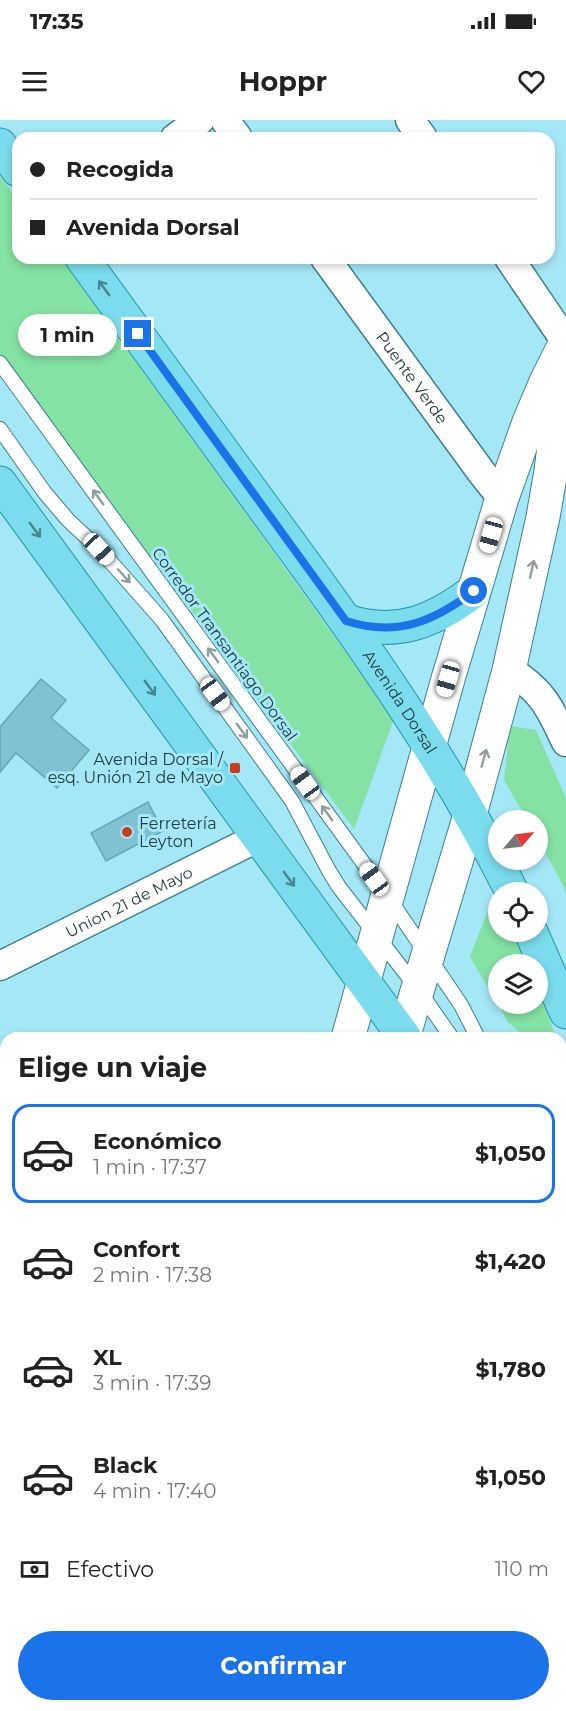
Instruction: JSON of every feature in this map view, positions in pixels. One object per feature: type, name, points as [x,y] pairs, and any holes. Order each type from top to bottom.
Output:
[{"type":"main road","points":[[0,145],[12,162]]},
{"type":"main road","name":"Avenida Dorsal","points":[[86,264],[346,621],[430,747],[507,882]]},
{"type":"main road","points":[[350,1032],[502,498],[529,422],[566,342]]},
{"type":"main road","points":[[405,1032],[470,815],[509,670],[536,552],[551,471],[566,342]]},
{"type":"main road","points":[[0,483],[400,1032]]},
{"type":"main road","points":[[346,621],[383,627],[399,627],[418,623],[441,614],[474,591]]},
{"type":"main road","points":[[535,942],[566,1012]]},
{"type":"street","points":[[183,132],[200,120]]},
{"type":"street","name":"Puente Verde","points":[[329,264],[502,498]]},
{"type":"street","points":[[513,264],[566,342]]},
{"type":"street","points":[[509,670],[524,679],[537,691],[548,706],[566,742]]},
{"type":"street","name":"Union 21 de Mayo","points":[[0,966],[258,837]]},
{"type":"lane","name":"Corredor Transantiago Dorsal","points":[[0,363],[388,897],[461,1005],[475,1032]]},
{"type":"lane","points":[[0,429],[45,493],[162,620],[282,785],[328,871],[448,1032]]},
{"type":"green space","points":[[0,176],[12,192],[12,264],[65,264],[394,719],[354,829],[0,355]]},
{"type":"green space","points":[[510,726],[536,730],[566,798],[566,894],[548,858],[548,810],[521,810],[504,780]]},
{"type":"green space","points":[[488,910],[488,942],[517,942],[524,954],[488,954],[488,988],[470,957]]},
{"type":"green space","points":[[503,1014],[548,1014],[554,1032],[519,1032]]},
{"type":"building","points":[[41,679],[66,700],[51,718],[89,750],[57,788],[16,753],[0,772],[0,727]]},
{"type":"building","name":"Ferretería Leyton","points":[[148,802],[163,831],[106,861],[91,833]]},
{"type":"place","name":"Avenida Dorsal / esq. Unión 21 de Mayo","points":[[235,768]]},
{"type":"place","name":"Ferretería Leyton","points":[[127,832]]},
{"type":"route","points":[[138,334],[346,621],[383,627],[399,627],[418,623],[441,614],[474,591]]}]
